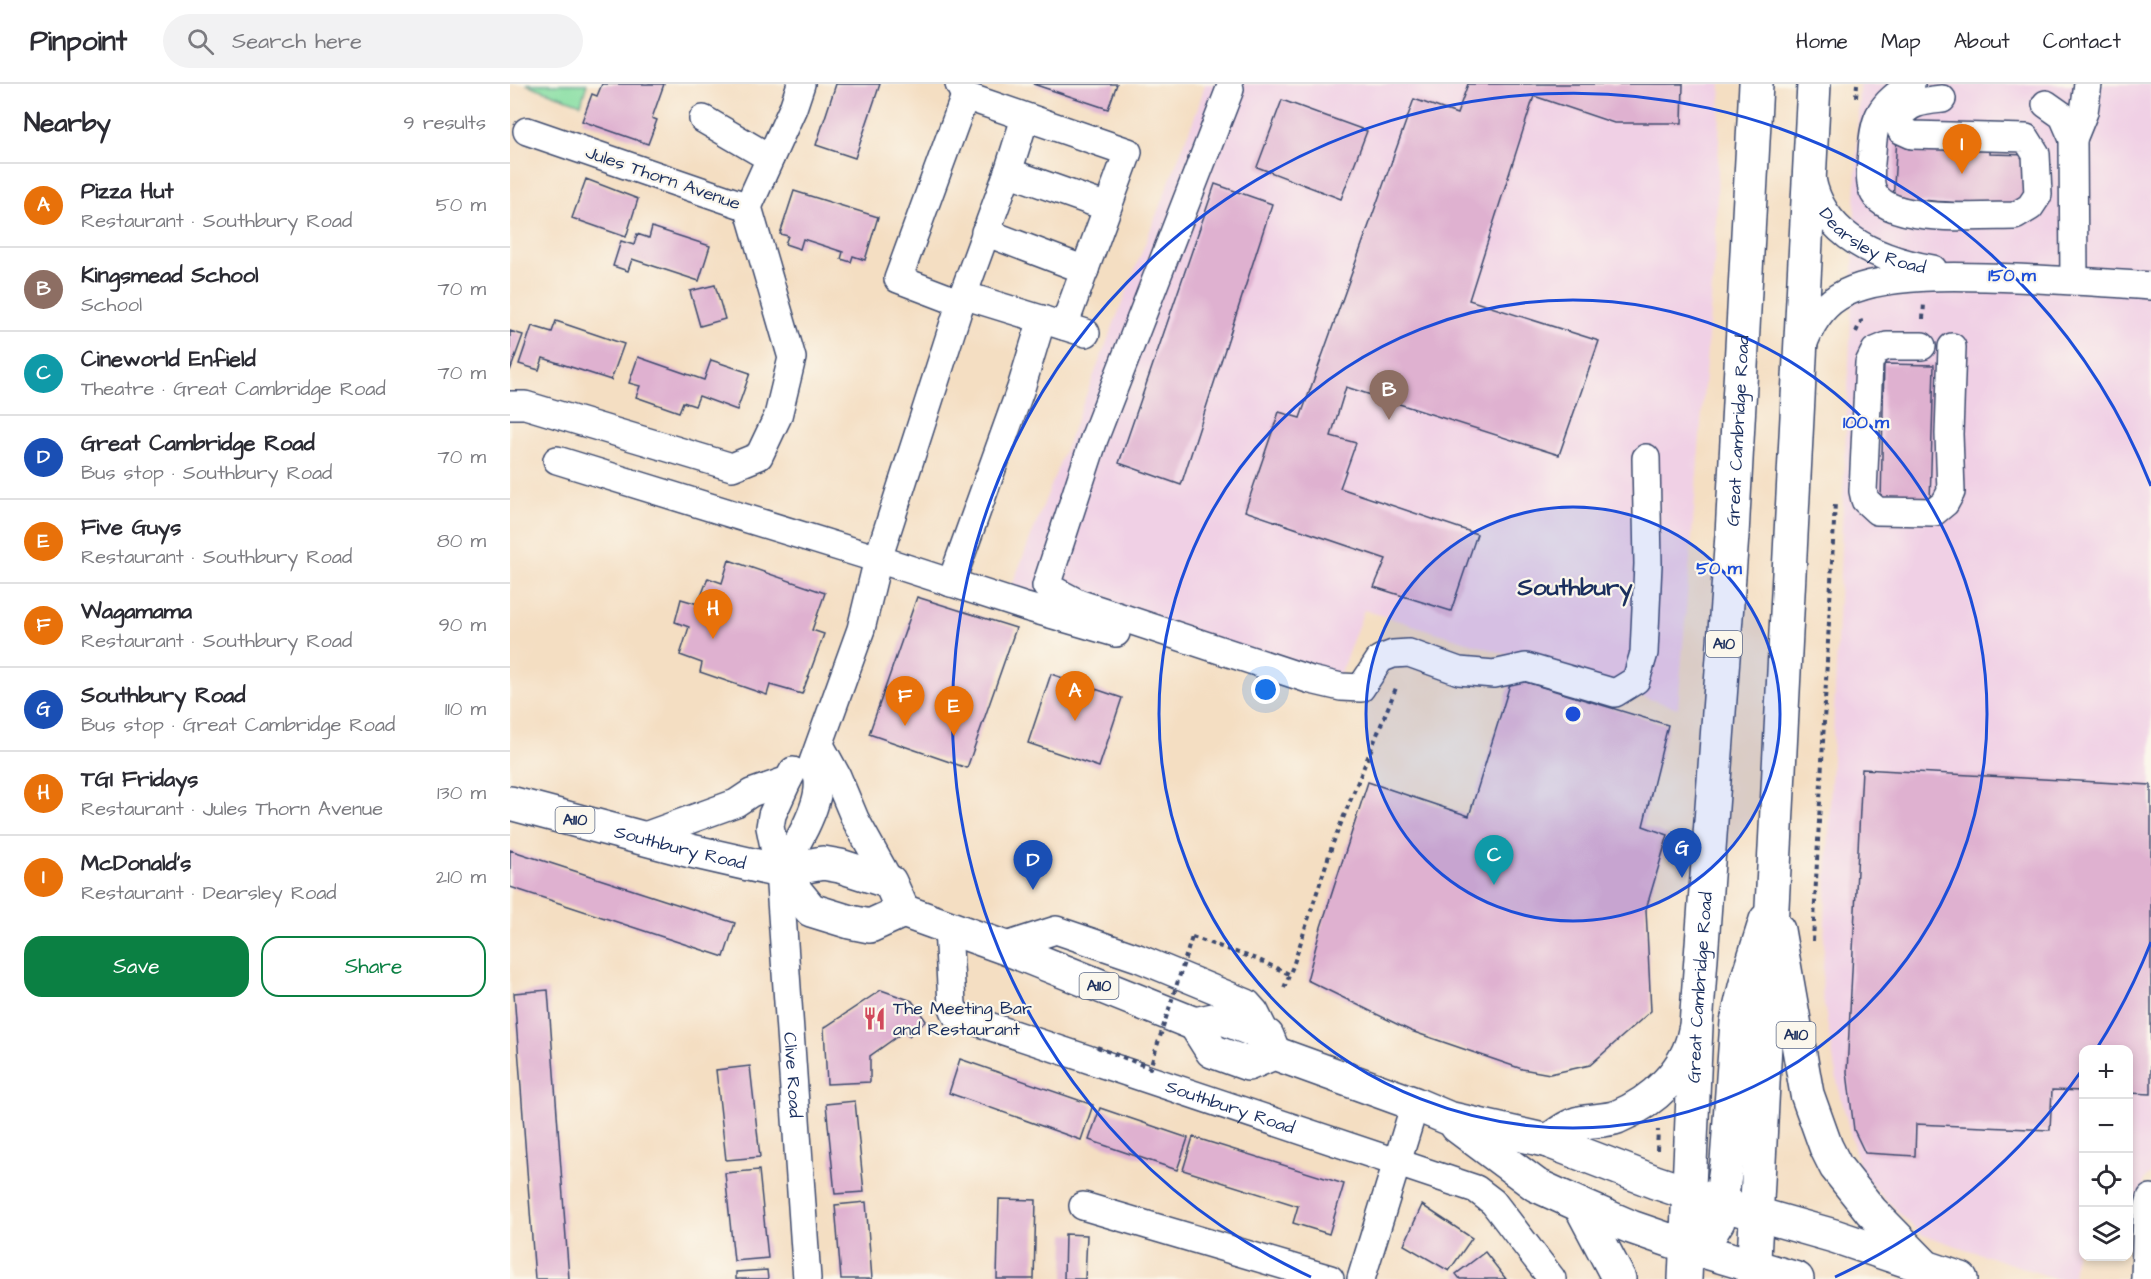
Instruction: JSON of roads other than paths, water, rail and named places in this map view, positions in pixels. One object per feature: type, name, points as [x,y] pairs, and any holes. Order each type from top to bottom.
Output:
[{"type":"main road","name":"Great Cambridge Road","points":[[1685,1279],[1696,1026],[1732,535],[1756,84]]},
{"type":"main road","points":[[1753,1273],[1814,84]]},
{"type":"main road","name":"Southbury Road","points":[[510,803],[639,838],[780,871],[823,863],[840,866],[948,927],[1004,947],[1195,1024],[1223,1018],[1270,1044],[1448,1118],[1548,1141],[1721,1204],[1833,1236],[1961,1279]]},
{"type":"main road","points":[[780,871],[811,910],[850,922],[870,926],[896,897]]},
{"type":"main road","points":[[1686,1246],[1698,1243],[1710,1234],[1718,1221],[1727,1162],[1737,1022],[1745,987],[1773,898]]},
{"type":"main road","name":"A110","points":[[1773,898],[1807,1094],[1826,1147],[1836,1167],[1871,1211],[1896,1234],[1924,1266]]},
{"type":"main road","points":[[1548,1141],[1577,1124],[1615,1118],[1651,1098],[1674,1076],[1682,1064],[1694,1038],[1696,1026]]},
{"type":"main road","name":"Southbury Road","points":[[1448,1118],[1536,1185],[1580,1206],[1686,1246],[1719,1268],[1797,1279]]},
{"type":"main road","points":[[1580,1206],[1619,1279]]},
{"type":"main road","points":[[1719,1268],[1723,1240],[1730,1228],[1742,1218],[1756,1213]]},
{"type":"street","points":[[748,207],[793,108],[801,84]]},
{"type":"street","points":[[1911,84],[1884,105],[1873,128],[1871,171],[1873,193],[1887,207],[1913,214],[2015,216],[2030,207],[2038,195],[2036,154],[2026,138],[1954,138],[1911,135],[1901,130],[1898,119],[1905,108],[1919,102],[1942,99]]},
{"type":"street","points":[[2074,281],[2073,139],[2084,112],[2088,84]]},
{"type":"street","points":[[1230,89],[1094,439],[1046,586],[1078,603],[1311,680],[1341,687],[1361,688],[1380,659],[1392,654],[1409,653],[1459,671],[1494,674],[1526,667],[1615,693],[1636,680],[1644,653],[1648,564],[1646,458]]},
{"type":"street","points":[[951,583],[1022,388],[1064,326],[1128,152],[1025,118],[962,90],[898,279],[962,299],[1064,326]]},
{"type":"street","points":[[2046,104],[2063,116],[2073,139]]},
{"type":"street","points":[[780,871],[803,836],[819,782],[817,754],[861,629],[878,559],[962,299],[1025,118]]},
{"type":"street","points":[[703,119],[770,158]]},
{"type":"street","name":"Jules Thorn Avenue","points":[[510,405],[525,405],[732,467],[759,456],[778,416],[792,358],[748,207],[527,131]]},
{"type":"street","name":"Dearsley Road","points":[[1809,168],[1814,191],[1823,210],[1837,227],[1857,243],[1883,256],[1910,265],[1970,276]]},
{"type":"street","points":[[1008,172],[1107,207]]},
{"type":"street","points":[[985,232],[1085,270]]},
{"type":"street","name":"Dearsley Road","points":[[1800,355],[1806,337],[1821,313],[1839,297],[1852,290],[1873,284],[1910,279],[1970,276],[2151,286]]},
{"type":"street","points":[[1922,346],[1887,346],[1875,351],[1869,363],[1863,491],[1865,500],[1876,511],[1934,512],[1945,504],[1951,492],[1949,424],[1952,347]]},
{"type":"street","points":[[557,460],[1160,646]]},
{"type":"street","points":[[639,838],[736,803],[751,793],[788,780],[792,772],[817,754]]},
{"type":"street","points":[[817,754],[837,776],[855,819],[896,897]]},
{"type":"street","name":"Clive Road","points":[[788,780],[772,815],[770,827],[780,871],[807,1279]]},
{"type":"street","name":"Southbury Road","points":[[948,927],[952,1005],[956,1015],[1398,1161],[1476,1189],[1493,1202],[1552,1279]]},
{"type":"street","points":[[1004,947],[1056,930],[1138,958],[1247,1003],[1256,1012],[1270,1044]]},
{"type":"street","points":[[1361,1279],[1415,1104]]},
{"type":"street","points":[[2145,1279],[2147,1213],[2151,1197]]},
{"type":"street","points":[[1083,1206],[1330,1279]]},
{"type":"place","name":"McDonald's","points":[[1962,174]]},
{"type":"place","name":"Kingsmead School","points":[[1389,420]]},
{"type":"place","name":"TGI Fridays","points":[[713,639]]},
{"type":"place","name":"Pizza Hut","points":[[1075,721]]},
{"type":"place","name":"Wagamama","points":[[905,726]]},
{"type":"place","name":"Five Guys","points":[[954,736]]},
{"type":"place","name":"Southbury Road","points":[[1682,878]]},
{"type":"place","name":"Cineworld Enfield","points":[[1494,885]]},
{"type":"place","name":"Great Cambridge Road","points":[[1033,890]]},
{"type":"place","name":"The Meeting Bar and Restaurant","points":[[875,1018]]},
{"type":"district","name":"Southbury","points":[[1575,588]]}]
